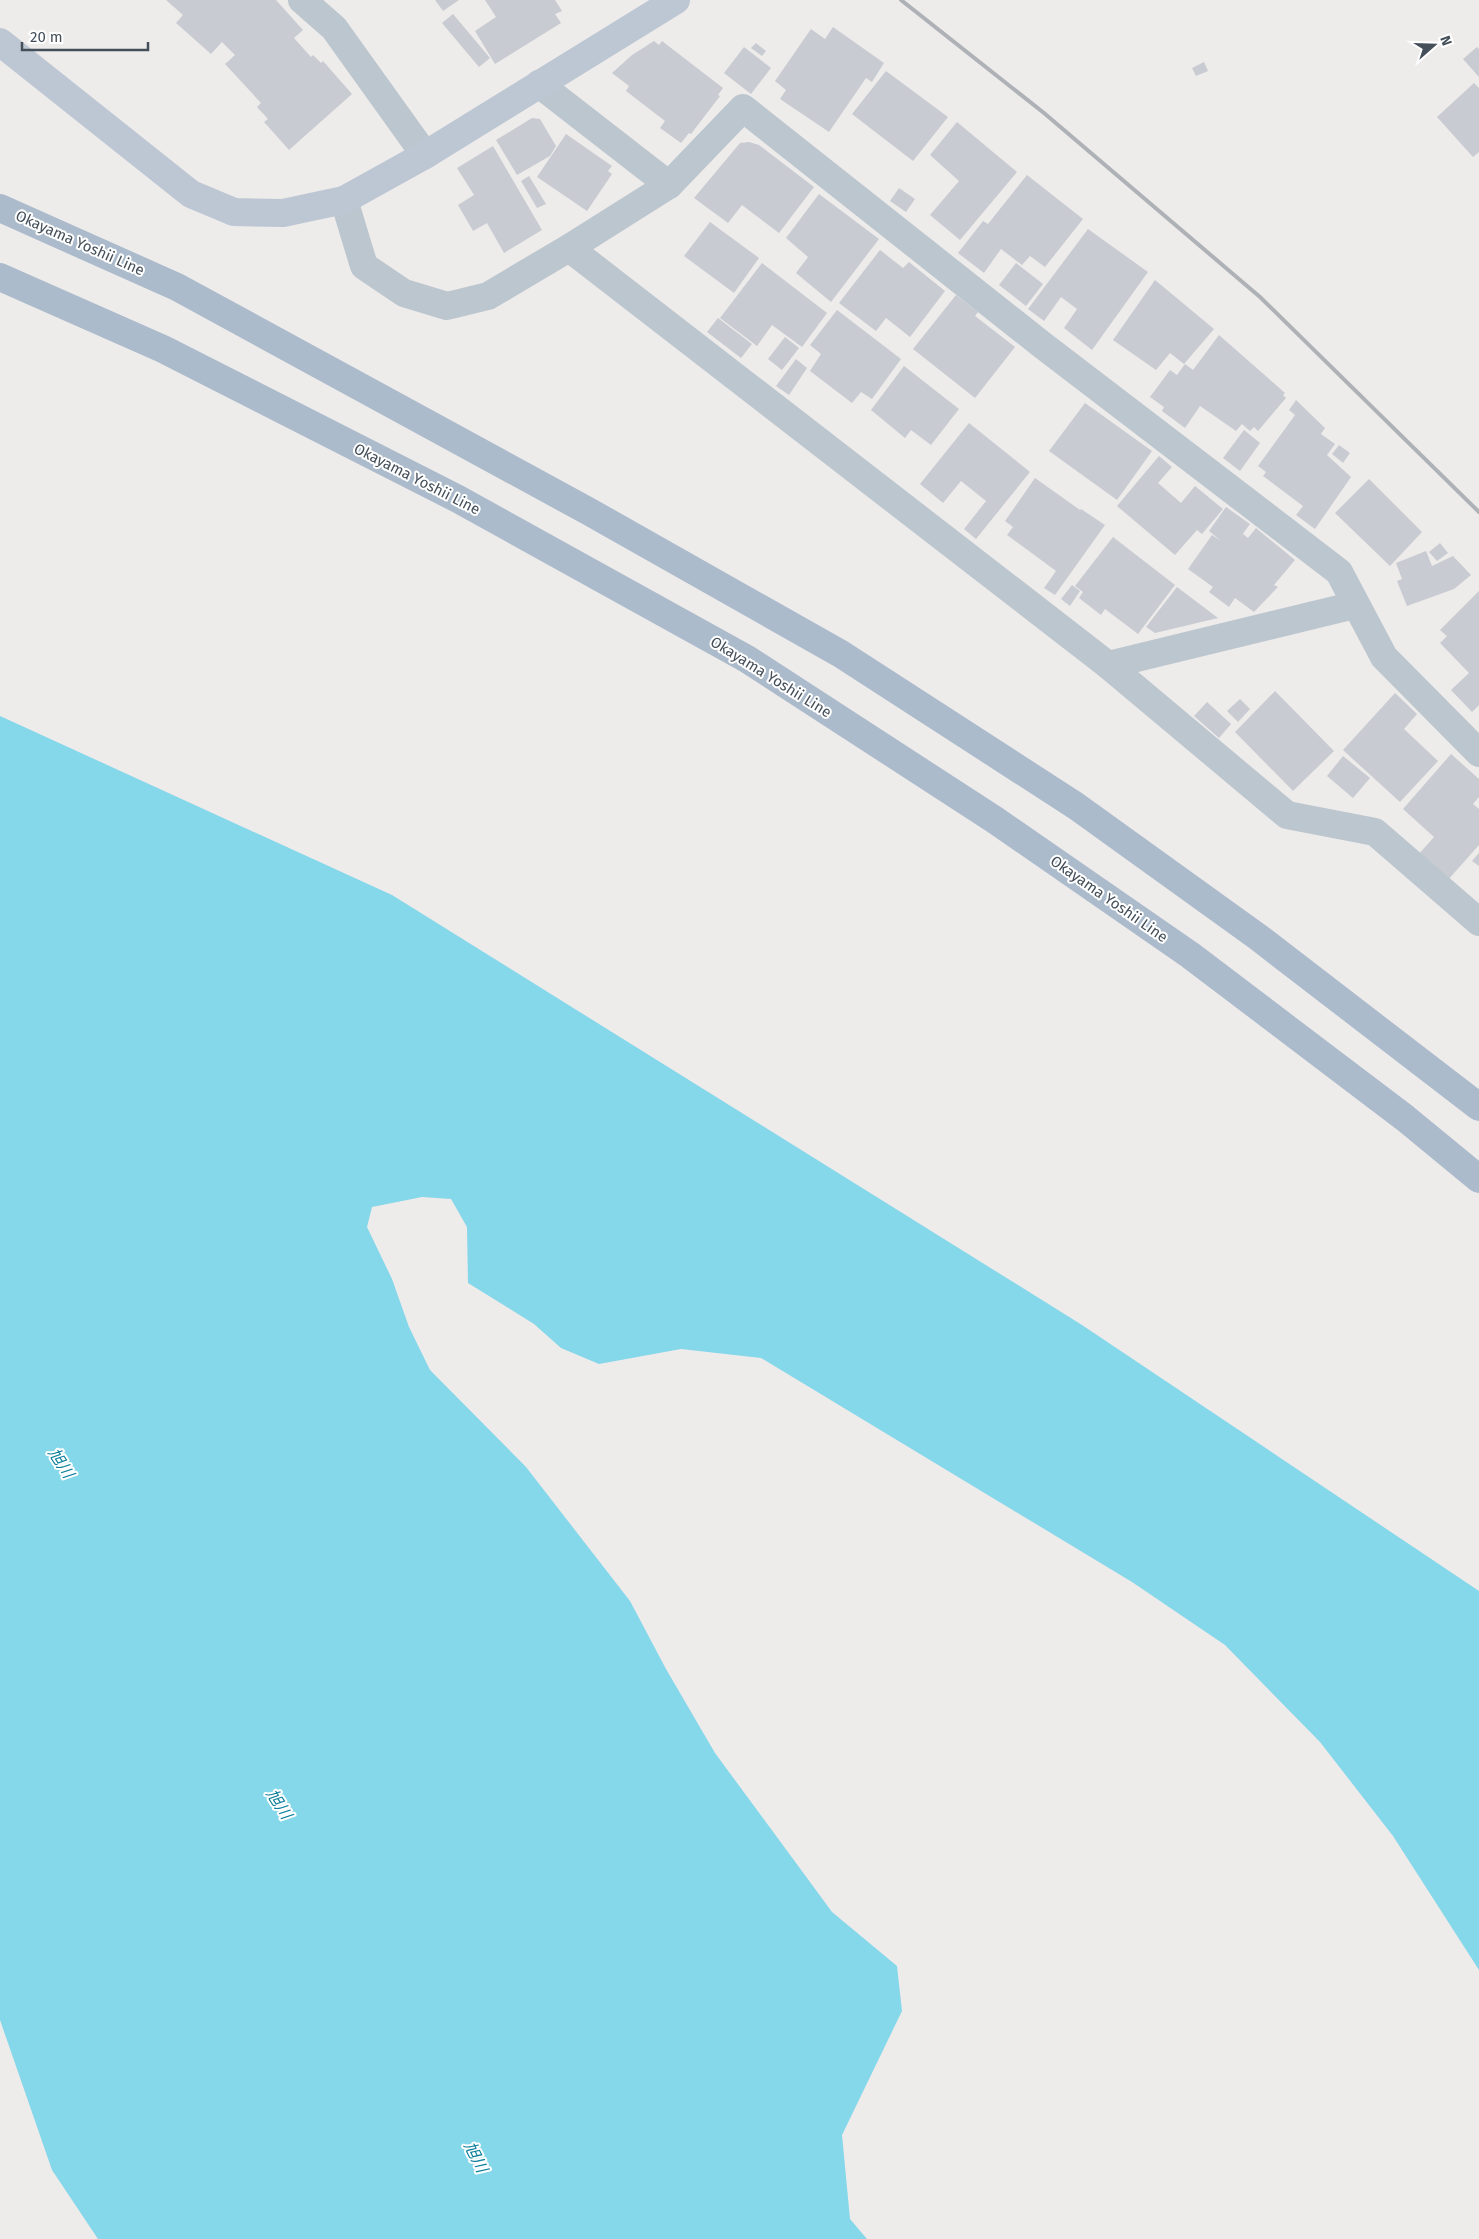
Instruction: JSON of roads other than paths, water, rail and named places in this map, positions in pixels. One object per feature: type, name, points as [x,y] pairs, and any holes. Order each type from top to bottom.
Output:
[{"type":"main road","name":"Okayama Yoshii Line","points":[[0,208],[177,287],[588,511],[841,654],[1076,806],[1258,937],[1479,1107]]},
{"type":"main road","name":"Okayama Yoshii Line","points":[[0,277],[163,349],[432,486],[747,660],[995,820],[1190,955],[1405,1118],[1479,1179]]},
{"type":"street","points":[[302,0],[334,28],[425,155]]},
{"type":"street","points":[[0,42],[191,194],[234,212],[283,213],[344,200],[425,155],[676,0]]},
{"type":"street","points":[[540,84],[669,185]]},
{"type":"street","points":[[344,200],[364,266],[404,293],[447,306],[488,296],[669,185],[744,108],[1041,344],[1339,572],[1384,657],[1479,754]]},
{"type":"street","points":[[569,248],[1108,665],[1287,815],[1375,832],[1479,922]]},
{"type":"street","points":[[1108,665],[1355,605]]},
{"type":"water","name":"旭川","points":[[0,716],[392,895],[1082,1325],[1479,1591],[1479,1970],[1393,1836],[1320,1742],[1225,1645],[1132,1582],[761,1358],[681,1349],[599,1364],[561,1348],[534,1324],[468,1283],[467,1227],[451,1199],[422,1197],[372,1207],[367,1227],[392,1279],[409,1327],[430,1370],[526,1467],[630,1601],[666,1669],[715,1753],[832,1912],[897,1966],[902,2011],[842,2135],[850,2219],[867,2239],[98,2239],[52,2170],[0,2020]]},
{"type":"railway","points":[[901,0],[1044,113],[1260,297],[1479,512]]}]
